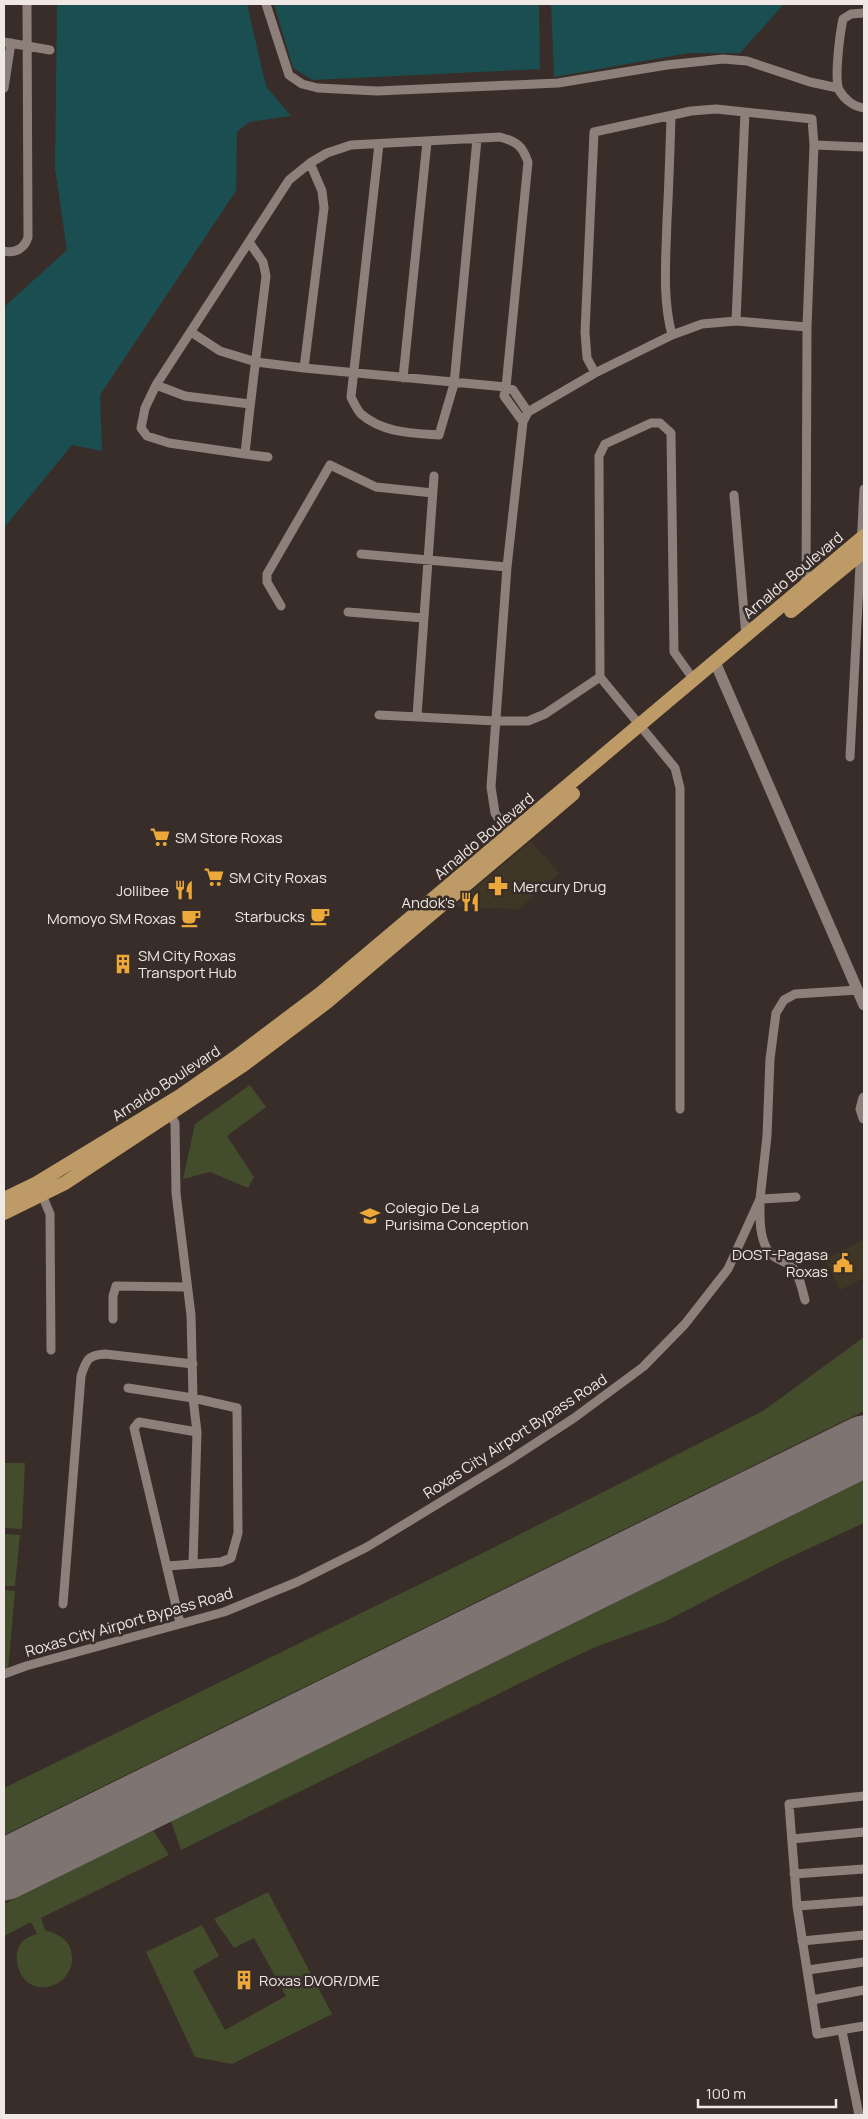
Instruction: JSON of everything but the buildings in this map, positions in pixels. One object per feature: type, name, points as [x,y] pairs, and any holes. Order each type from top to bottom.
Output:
[{"type":"highway","name":"Arnaldo Boulevard","points":[[643,728],[694,680],[717,666],[746,637],[789,607],[806,586],[863,544]]},
{"type":"highway","name":"Arnaldo Boulevard","points":[[4,1213],[182,1100],[236,1058],[324,997],[402,934],[643,728],[863,544]]},
{"type":"highway","name":"Arnaldo Boulevard","points":[[4,1199],[65,1183],[170,1114],[182,1100]]},
{"type":"street","points":[[4,252],[12,253],[19,250],[25,244],[28,237],[27,4]]},
{"type":"street","points":[[266,4],[289,76],[302,84],[318,88],[377,91],[558,83],[723,58],[747,61],[810,82],[838,88]]},
{"type":"street","points":[[864,13],[851,14],[843,19],[840,34],[838,88],[845,99],[860,108],[864,108]]},
{"type":"street","points":[[4,88],[7,43],[50,50]]},
{"type":"street","points":[[595,373],[588,358],[585,332],[594,132],[670,116],[716,109],[812,119],[814,145],[807,327],[806,586]]},
{"type":"street","points":[[736,321],[745,112]]},
{"type":"street","points":[[670,116],[670,163],[664,287],[667,315],[672,335]]},
{"type":"street","points":[[268,457],[169,443],[147,436],[141,428],[145,408],[156,384],[289,180],[326,153],[351,145],[500,137],[513,141],[524,149],[528,162],[504,396],[523,422]]},
{"type":"street","points":[[379,144],[351,398],[360,414],[384,428],[403,433],[439,434],[454,384],[477,139]]},
{"type":"street","points":[[403,378],[427,142]]},
{"type":"street","points":[[814,145],[864,148]]},
{"type":"street","points":[[304,368],[324,208],[322,191],[310,163]]},
{"type":"street","points":[[245,454],[266,276],[263,262],[249,242]]},
{"type":"street","points":[[513,839],[496,813],[491,787],[507,567],[523,422],[528,412],[595,373],[672,335],[702,324],[736,321],[807,327]]},
{"type":"street","points":[[191,332],[220,351],[256,362],[454,384],[506,387],[513,390],[528,412]]},
{"type":"street","points":[[156,384],[185,396],[250,404]]},
{"type":"street","points":[[680,1109],[680,788],[675,768],[600,677],[598,456],[605,444],[651,423],[660,423],[671,433],[674,652],[694,680]]},
{"type":"street","points":[[281,606],[267,582],[267,574],[330,465],[376,487],[433,493]]},
{"type":"street","points":[[417,716],[434,476]]},
{"type":"street","points":[[850,757],[863,544],[864,489]]},
{"type":"street","points":[[734,495],[746,637]]},
{"type":"street","points":[[361,554],[507,567]]},
{"type":"street","points":[[348,612],[423,618]]},
{"type":"street","points":[[717,666],[864,1005]]},
{"type":"street","points":[[379,715],[496,721],[528,720],[545,714],[600,677]]},
{"type":"street","name":"Roxas City Airport Bypass Road","points":[[4,1674],[26,1666],[224,1612],[297,1582],[367,1547],[508,1461],[597,1401],[643,1367],[685,1324],[728,1269],[760,1199],[767,1136],[770,1059],[776,1013],[784,1000],[795,994],[858,990]]},
{"type":"street","points":[[864,1098],[861,1109],[864,1118]]},
{"type":"street","points":[[170,1114],[175,1124],[176,1194],[186,1287],[191,1315],[197,1432],[193,1563]]},
{"type":"street","points":[[40,1189],[50,1214],[51,1350]]},
{"type":"street","points":[[796,1197],[760,1199],[760,1228],[767,1249],[778,1260],[792,1268],[799,1278],[805,1300]]},
{"type":"street","points":[[113,1319],[113,1296],[116,1286],[186,1287]]},
{"type":"street","points":[[63,1604],[81,1376],[85,1362],[94,1355],[105,1354],[193,1364]]},
{"type":"street","points":[[128,1388],[194,1398],[237,1408],[238,1533],[231,1558],[221,1562],[167,1566]]},
{"type":"street","points":[[180,1624],[134,1428],[139,1422],[197,1432]]},
{"type":"street","points":[[864,1796],[789,1804],[797,1906],[816,2034],[864,2026]]},
{"type":"street","points":[[792,1838],[864,1832]]},
{"type":"street","points":[[794,1874],[864,1869]]},
{"type":"street","points":[[797,1906],[864,1901]]},
{"type":"street","points":[[802,1941],[864,1935]]},
{"type":"street","points":[[808,1970],[864,1962]]},
{"type":"street","points":[[812,2000],[864,1990]]},
{"type":"street","points":[[842,2031],[859,2115]]},
{"type":"shaded area","points":[[531,841],[559,873],[519,909],[453,907]]},
{"type":"shaded area","points":[[864,1239],[864,1278],[840,1290],[825,1259]]},
{"type":"green space","points":[[250,1085],[266,1107],[227,1136],[254,1177],[248,1188],[210,1172],[183,1179],[195,1124]]},
{"type":"green space","points":[[864,1337],[864,1411],[4,1835],[4,1788],[459,1565],[763,1411]]},
{"type":"green space","points":[[4,1463],[25,1463],[22,1529],[4,1528]]},
{"type":"green space","points":[[864,1480],[864,1523],[784,1560],[664,1622],[598,1646],[557,1665],[181,1850],[171,1821]]},
{"type":"green space","points":[[4,1534],[20,1535],[15,1586],[4,1586]]},
{"type":"green space","points":[[4,1590],[15,1591],[8,1671],[4,1671]]},
{"type":"green space","points":[[153,1830],[169,1855],[41,1918],[45,1930],[67,1942],[71,1951],[72,1965],[65,1978],[52,1986],[37,1987],[26,1981],[18,1965],[18,1948],[28,1937],[37,1934],[31,1922],[4,1936],[4,1904]]},
{"type":"green space","points":[[268,1892],[332,2014],[232,2064],[195,2057],[146,1952],[202,1925],[219,1956],[193,1971],[225,2030],[286,1996],[254,1938],[234,1948],[214,1919]]},
{"type":"water","points":[[57,4],[247,4],[266,86],[291,116],[249,122],[237,132],[236,191],[100,395],[102,451],[72,445],[4,528],[4,307],[67,250],[55,169]]},
{"type":"water","points":[[274,4],[539,4],[540,69],[313,80],[293,68]]},
{"type":"water","points":[[551,4],[784,4],[740,53],[689,53],[554,77]]},
{"type":"runway","points":[[4,1870],[864,1446]]},
{"type":"place","name":"SM Store Roxas","points":[[160,837]]},
{"type":"place","name":"SM City Roxas","points":[[214,877]]},
{"type":"place","name":"Mercury Drug","points":[[498,886]]},
{"type":"place","name":"Jollibee","points":[[184,890]]},
{"type":"place","name":"Andok's","points":[[470,902]]},
{"type":"place","name":"Starbucks","points":[[320,916]]},
{"type":"place","name":"Momoyo SM Roxas","points":[[191,918]]},
{"type":"place","name":"SM City Roxas Transport Hub","points":[[123,964]]},
{"type":"place","name":"Colegio De La Purisima Conception","points":[[370,1216]]},
{"type":"place","name":"DOST-Pagasa Roxas","points":[[843,1263]]},
{"type":"place","name":"Roxas DVOR/DME","points":[[244,1980]]}]
